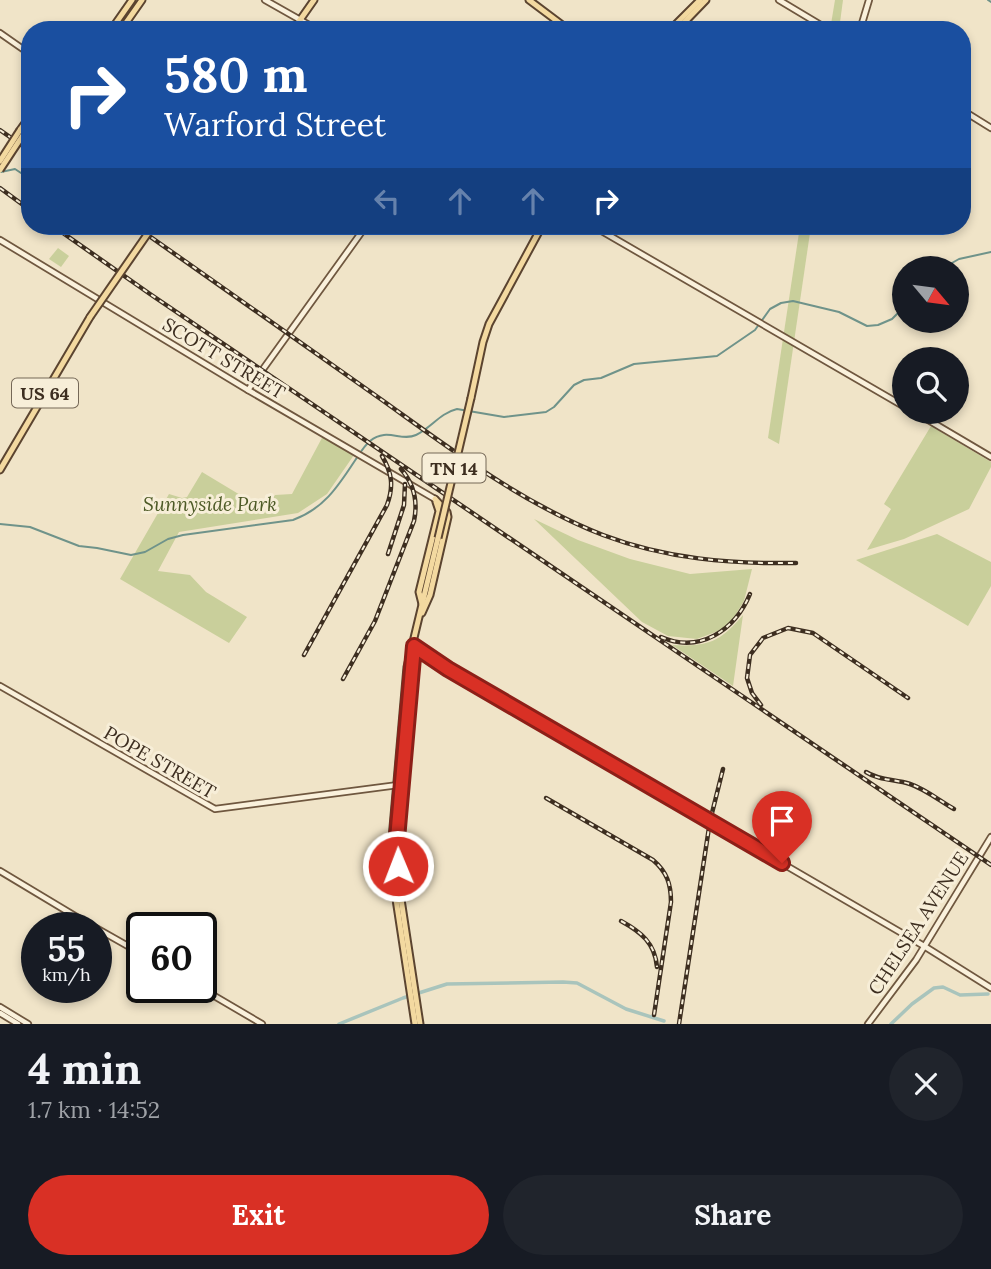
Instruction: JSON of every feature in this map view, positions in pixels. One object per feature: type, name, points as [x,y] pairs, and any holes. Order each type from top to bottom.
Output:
[{"type":"main road","points":[[117,21],[132,0]]},
{"type":"main road","points":[[127,21],[142,0]]},
{"type":"main road","points":[[265,0],[300,21],[314,0]]},
{"type":"main road","points":[[529,0],[557,21]]},
{"type":"main road","points":[[679,21],[699,0]]},
{"type":"main road","points":[[686,21],[706,0]]},
{"type":"main road","points":[[779,0],[814,21]]},
{"type":"main road","points":[[863,21],[869,0]]},
{"type":"main road","points":[[0,33],[21,48]]},
{"type":"main road","points":[[971,116],[991,128]]},
{"type":"main road","points":[[0,160],[21,134]]},
{"type":"main road","points":[[0,170],[21,136]]},
{"type":"main road","name":"US 64","points":[[0,470],[90,317],[147,235]]},
{"type":"main road","points":[[248,390],[360,235]]},
{"type":"main road","name":"TN 14","points":[[416,1023],[399,886],[397,839],[407,667],[489,324],[537,235]]},
{"type":"main road","points":[[609,235],[892,399]]},
{"type":"main road","name":"SCOTT STREET","points":[[0,240],[435,499]]},
{"type":"main road","points":[[935,424],[991,457]]},
{"type":"main road","points":[[422,605],[419,592],[439,511],[435,499]]},
{"type":"main road","points":[[420,616],[430,595],[448,517],[447,512],[435,499]]},
{"type":"main road","points":[[414,646],[448,669],[924,946],[991,988]]},
{"type":"main road","name":"POPE STREET","points":[[0,686],[217,810],[399,785]]},
{"type":"main road","name":"CHELSEA AVENUE","points":[[868,1024],[924,946],[991,837]]},
{"type":"main road","points":[[0,871],[69,912]]},
{"type":"main road","points":[[217,998],[262,1024]]},
{"type":"main road","points":[[0,1007],[29,1024]]},
{"type":"main road","points":[[0,1013],[18,1024]]},
{"type":"green space","points":[[835,0],[843,0],[840,21],[832,21]]},
{"type":"green space","points":[[799,235],[810,235],[779,444],[768,438]]},
{"type":"green space","points":[[58,248],[69,256],[61,267],[49,259]]},
{"type":"green space","points":[[931,426],[991,462],[991,467],[969,509],[904,539],[867,550],[891,509],[884,504]]},
{"type":"green space","name":"Sunnyside Park","points":[[323,436],[354,455],[327,494],[298,513],[179,532],[158,571],[190,575],[206,592],[247,617],[229,643],[120,579],[169,494],[187,497],[202,472],[265,510],[275,495],[292,494]]},
{"type":"green space","points":[[534,519],[578,540],[630,559],[690,574],[752,569],[744,601],[733,619],[721,630],[697,639],[668,636],[642,622]]},
{"type":"green space","points":[[937,534],[991,562],[991,586],[968,626],[856,560]]},
{"type":"green space","points":[[743,615],[733,686],[672,645],[695,645],[712,641]]},
{"type":"waterway","points":[[1,172],[15,169],[21,173]]},
{"type":"waterway","points":[[970,257],[991,252]]},
{"type":"waterway","points":[[0,524],[30,527],[79,546],[131,555],[145,552],[168,539],[183,535],[293,520],[313,510],[328,497],[370,441],[382,435],[416,435],[457,409],[504,417],[546,412],[574,385],[584,380],[601,378],[634,364],[717,356],[755,330],[770,309],[781,303],[793,301],[839,312],[867,326],[892,319]]},
{"type":"waterway","points":[[339,1024],[403,998],[447,984],[563,982],[577,983],[626,1009],[664,1021]]},
{"type":"waterway","points":[[891,1024],[934,988],[943,987],[960,995],[988,994]]},
{"type":"railway","points":[[0,130],[21,145]]},
{"type":"railway","points":[[0,188],[21,203]]},
{"type":"railway","points":[[66,235],[991,865]]},
{"type":"railway","points":[[148,235],[462,457],[545,508],[603,535],[650,550],[723,561],[796,563]]},
{"type":"railway","points":[[304,655],[387,505],[391,480],[382,456]]},
{"type":"railway","points":[[343,679],[375,621],[414,521],[414,494],[401,469]]},
{"type":"railway","points":[[388,554],[404,505],[405,484]]},
{"type":"railway","points":[[661,637],[689,643],[714,635],[726,628],[735,618],[750,594]]},
{"type":"railway","points":[[761,705],[752,693],[747,678],[750,655],[763,638],[788,628],[813,633],[908,698]]},
{"type":"railway","points":[[679,1024],[710,821],[723,769]]},
{"type":"railway","points":[[866,772],[916,786],[954,809]]},
{"type":"railway","points":[[546,798],[653,860],[665,874],[671,902],[654,1015]]},
{"type":"railway","points":[[621,921],[646,939],[653,951],[657,967]]},
{"type":"route","points":[[398,866],[397,839],[414,646],[448,669],[782,863]]}]
